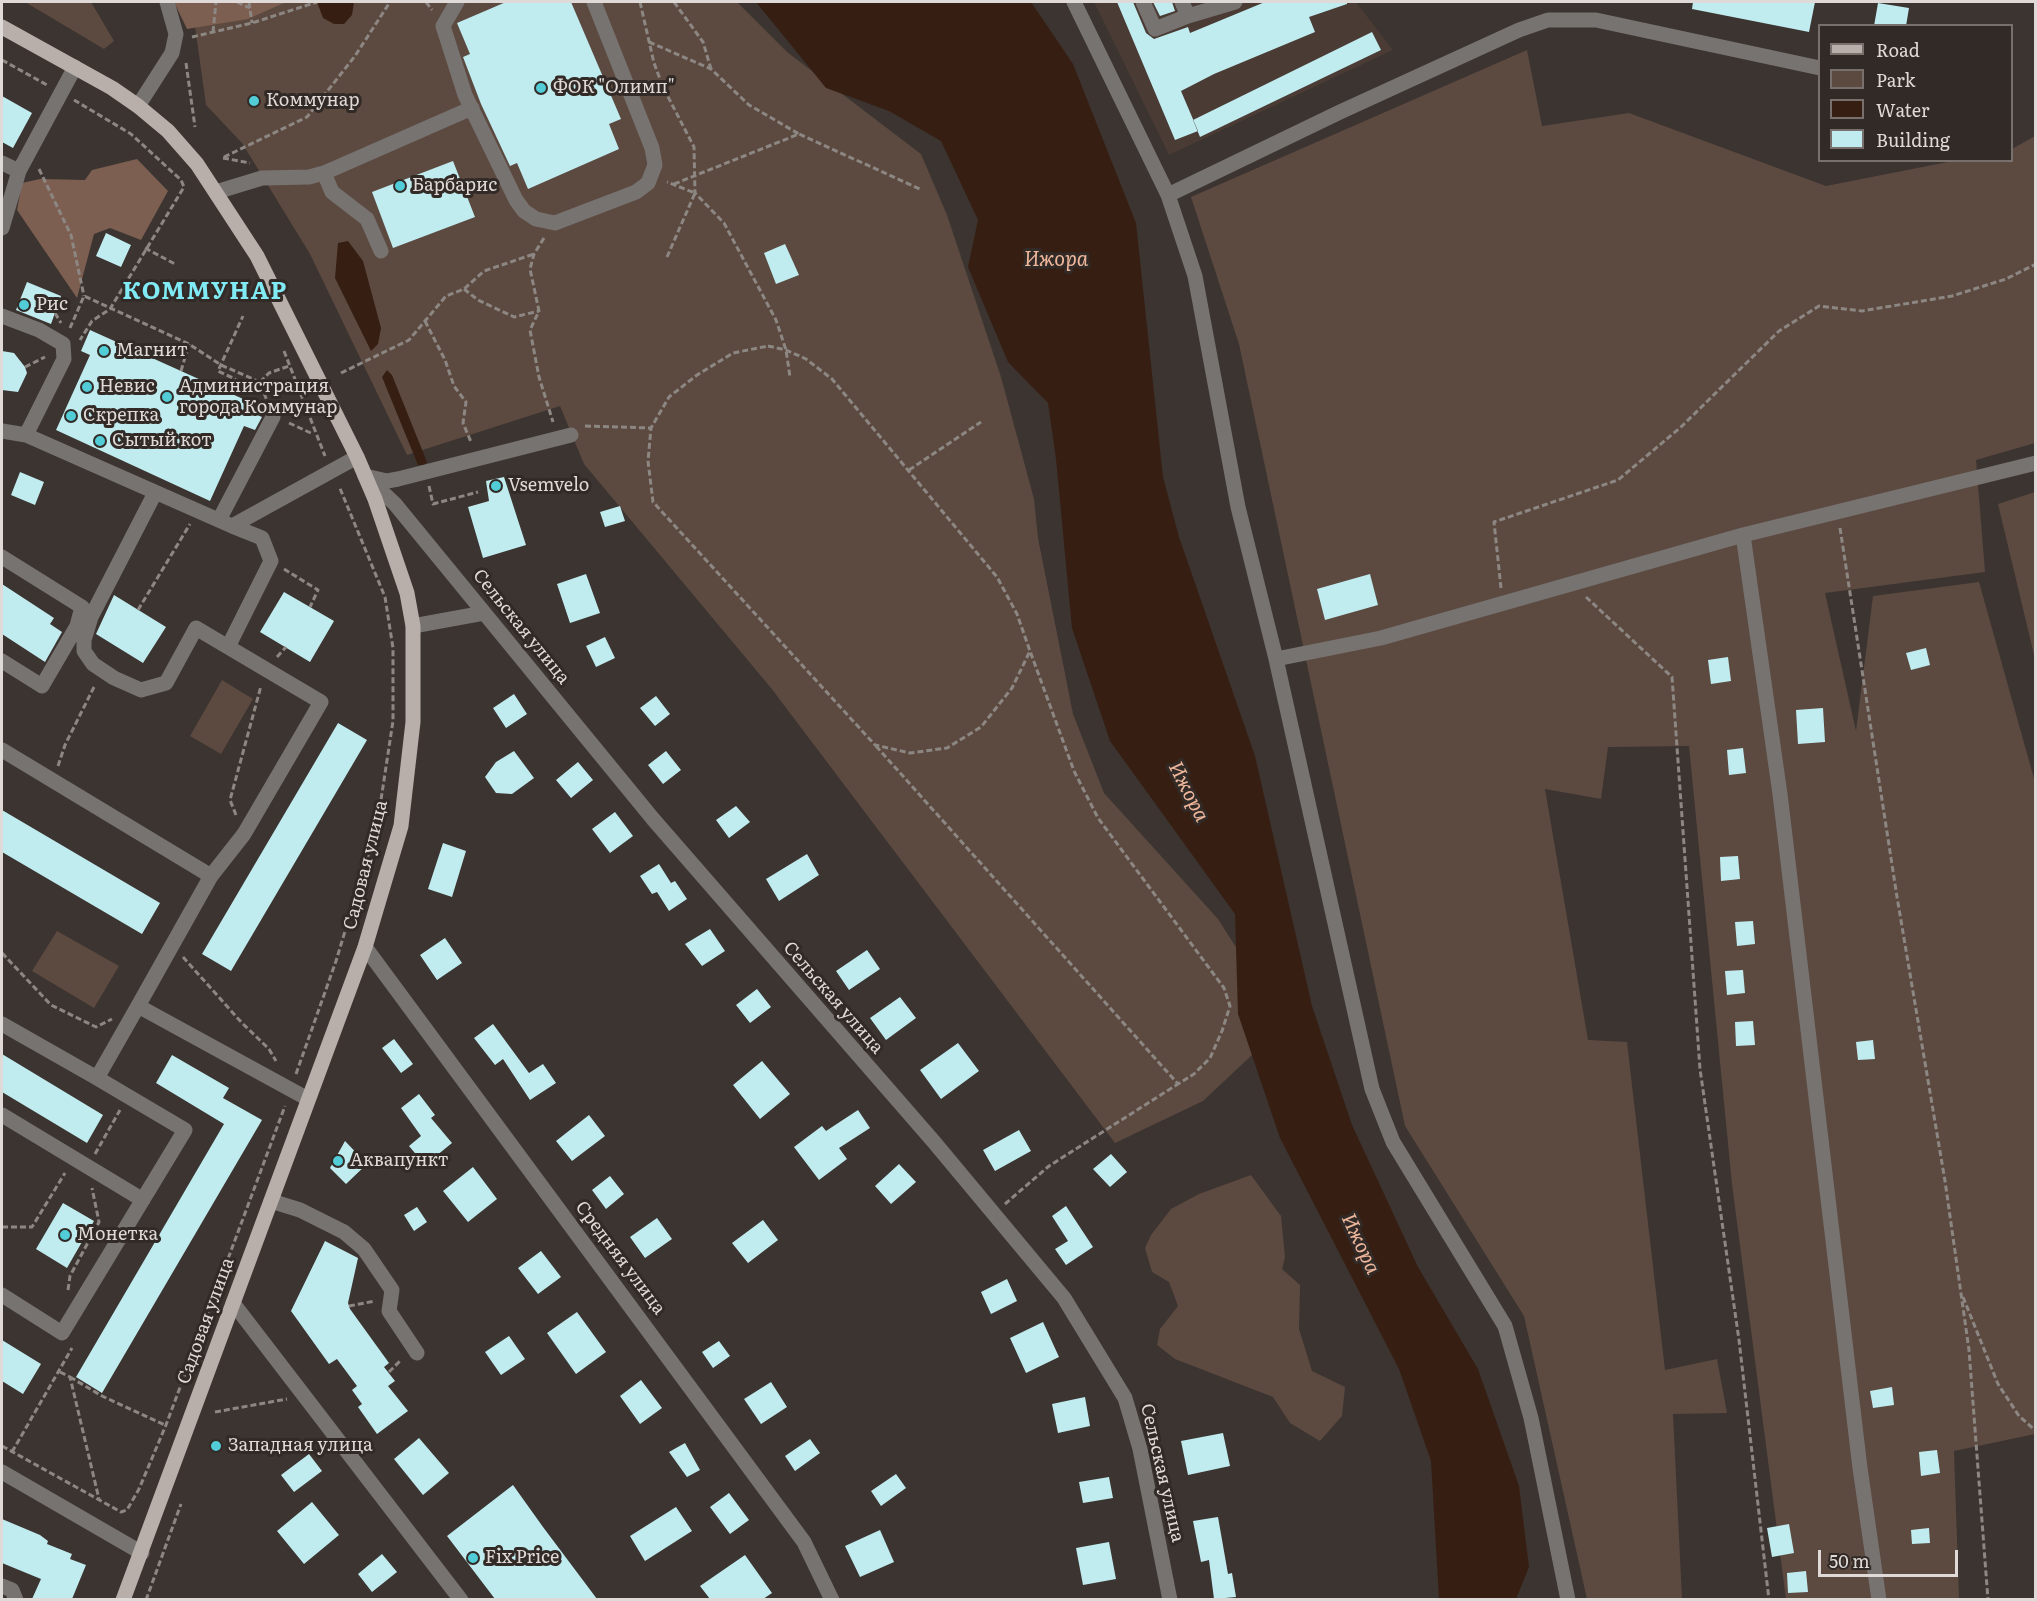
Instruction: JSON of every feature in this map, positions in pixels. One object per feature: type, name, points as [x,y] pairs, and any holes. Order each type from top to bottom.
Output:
[{"type":"main road","name":"Садовая улица","points":[[2,27],[75,67],[138,106],[168,131],[197,164],[257,256],[357,456],[407,593],[413,626],[413,722],[401,826],[365,947],[123,1599]]},
{"type":"street","points":[[138,106],[172,52],[176,34],[167,2]]},
{"type":"street","points":[[456,2],[444,26],[445,38],[472,108],[509,189],[524,212],[536,219],[555,223],[636,192],[648,183],[655,165],[652,148],[594,2]]},
{"type":"street","points":[[1074,2],[1168,195],[1195,276],[1238,507],[1276,659],[1372,1089],[1393,1142],[1505,1326],[1531,1418],[1568,1599]]},
{"type":"street","points":[[1143,2],[1155,29],[1235,2]]},
{"type":"street","points":[[1182,2],[1188,16]]},
{"type":"street","points":[[1168,195],[1372,97],[1519,30],[1548,20],[1596,20],[1818,68]]},
{"type":"street","points":[[2,228],[19,171],[75,67]]},
{"type":"street","points":[[216,192],[262,178],[309,177],[324,173],[472,108]]},
{"type":"street","points":[[2,163],[19,171]]},
{"type":"street","points":[[324,173],[332,192],[367,219],[381,251]]},
{"type":"street","points":[[2,316],[39,330],[63,344],[64,359],[26,435]]},
{"type":"street","points":[[226,523],[277,418]]},
{"type":"street","points":[[2,431],[26,435],[262,538],[271,561],[228,647]]},
{"type":"street","points":[[366,476],[387,481],[398,479],[571,435]]},
{"type":"street","points":[[226,523],[332,471],[357,456]]},
{"type":"street","points":[[1276,659],[1381,638],[1743,535],[2036,463]]},
{"type":"street","name":"Сельская улица","points":[[366,476],[395,504],[653,819],[1064,1298],[1125,1398],[1140,1449],[1170,1599]]},
{"type":"street","points":[[97,1078],[212,876],[244,834],[321,702],[196,628],[166,683],[141,690],[102,671],[84,651],[84,640],[91,617],[155,493]]},
{"type":"street","points":[[1743,535],[1780,794],[1860,1468],[1879,1599]]},
{"type":"street","points":[[2,557],[82,607],[77,626],[42,686],[2,662]]},
{"type":"street","points":[[413,626],[484,613]]},
{"type":"street","points":[[2,750],[212,876]]},
{"type":"street","name":"Средняя улица","points":[[365,947],[804,1542],[832,1599]]},
{"type":"street","points":[[138,1006],[308,1099]]},
{"type":"street","points":[[2,1024],[185,1130],[62,1333],[2,1295]]},
{"type":"street","points":[[2,1115],[143,1200]]},
{"type":"street","points":[[272,1201],[300,1210],[344,1232],[364,1249],[392,1290],[389,1311],[417,1353]]},
{"type":"street","points":[[233,1303],[461,1599]]},
{"type":"street","points":[[2,1472],[142,1552]]},
{"type":"street","points":[[2,1586],[12,1590],[16,1599]]},
{"type":"path","points":[[213,32],[216,2]]},
{"type":"path","points":[[237,2],[250,8]]},
{"type":"path","points":[[249,2],[252,23]]},
{"type":"path","points":[[172,52],[188,38],[252,23],[317,2]]},
{"type":"path","points":[[254,163],[223,158],[307,117],[355,57],[390,2]]},
{"type":"path","points":[[640,2],[663,87],[694,147],[695,193],[667,257]]},
{"type":"path","points":[[674,2],[703,42],[711,69]]},
{"type":"path","points":[[649,42],[711,69],[749,105],[800,134],[922,190]]},
{"type":"path","points":[[2,60],[131,134],[181,180],[184,187],[110,309],[92,321],[80,340]]},
{"type":"path","points":[[185,62],[195,126]]},
{"type":"path","points":[[674,184],[800,134]]},
{"type":"path","points":[[36,138],[39,171],[71,235],[84,296],[63,344]]},
{"type":"path","points":[[653,175],[695,193],[724,223],[776,320],[786,350],[790,378]]},
{"type":"path","points":[[145,248],[175,264]]},
{"type":"path","points":[[341,373],[409,340],[446,296],[464,289],[484,271],[534,254],[530,269],[539,311],[530,330],[539,377],[555,430]]},
{"type":"path","points":[[1503,602],[1494,522],[1618,480],[1681,427],[1779,331],[1819,306],[1862,311],[1952,296],[2006,279],[2036,264]]},
{"type":"path","points":[[464,289],[478,300],[514,317],[539,311]]},
{"type":"path","points":[[84,296],[189,344],[221,365],[260,382],[277,418],[314,434]]},
{"type":"path","points":[[235,379],[218,372],[243,316]]},
{"type":"path","points":[[425,321],[445,360],[454,386],[466,402],[463,423],[471,443]]},
{"type":"path","points":[[181,371],[189,344]]},
{"type":"path","points":[[994,1214],[1049,1166],[1194,1074],[1210,1058],[1230,1006],[1224,988],[1098,818],[1074,771],[1017,614],[997,577],[832,379],[806,359],[786,350],[768,346],[733,353],[697,375],[669,397],[651,428],[648,461],[652,502],[1178,1084]]},
{"type":"path","points":[[2,1446],[121,1512],[128,1510],[140,1489],[166,1425],[290,1090],[336,961],[377,826],[393,722],[393,648],[385,597],[314,434],[282,347]]},
{"type":"path","points":[[260,382],[269,373],[289,366]]},
{"type":"path","points":[[230,393],[235,379],[242,374]]},
{"type":"path","points":[[909,470],[981,422]]},
{"type":"path","points":[[427,476],[432,504],[478,492]]},
{"type":"path","points":[[138,610],[198,511]]},
{"type":"path","points":[[1838,511],[1897,897],[1946,1181],[1969,1350],[1988,1599]]},
{"type":"path","points":[[271,561],[318,590],[310,607]]},
{"type":"path","points":[[1572,583],[1637,647],[1672,677],[1700,1070],[1739,1340],[1769,1599]]},
{"type":"path","points":[[874,745],[910,753],[947,748],[981,727],[1012,688],[1030,651]]},
{"type":"path","points":[[244,834],[230,800],[266,669]]},
{"type":"path","points":[[53,782],[65,745],[102,671]]},
{"type":"path","points":[[172,944],[242,1023],[269,1049],[290,1090]]},
{"type":"path","points":[[2,953],[51,1005],[96,1027],[138,1006]]},
{"type":"path","points":[[66,1299],[70,1276],[99,1222],[88,1167],[128,1096]]},
{"type":"path","points":[[2,1227],[32,1227],[74,1159]]},
{"type":"path","points":[[1961,1293],[1998,1384],[2019,1416],[2036,1431]]},
{"type":"path","points":[[349,1306],[391,1297]]},
{"type":"path","points":[[12,1452],[72,1348],[62,1333]]},
{"type":"path","points":[[60,1372],[102,1396],[166,1425]]},
{"type":"path","points":[[70,1377],[99,1499]]},
{"type":"path","points":[[215,1412],[287,1399]]},
{"type":"path","points":[[146,1599],[181,1503]]},
{"type":"shaded area","points":[[174,2],[286,2],[248,19],[187,29]]},
{"type":"shaded area","points":[[1094,2],[1356,2],[1393,50],[1169,155]]},
{"type":"shaded area","points":[[137,159],[168,191],[141,240],[110,228],[94,234],[77,298],[17,210],[22,183],[40,179],[85,180],[92,170]]},
{"type":"green space","points":[[25,2],[91,2],[114,41],[104,49]]},
{"type":"green space","points":[[245,2],[737,2],[787,52],[921,154],[947,215],[1001,377],[1034,499],[1038,538],[1073,714],[1104,793],[1218,919],[1285,1024],[1203,1101],[1115,1143],[771,688],[584,464],[560,406],[407,455],[310,254],[242,143],[206,105],[194,19]]},
{"type":"green space","points":[[1527,50],[1542,126],[1629,113],[1826,186],[1948,162],[2013,162],[2013,148],[2035,136],[2035,443],[1976,460],[1985,572],[1825,593],[1856,731],[1873,596],[1979,582],[2035,782],[2035,1434],[1954,1451],[1959,1599],[1786,1599],[1732,1184],[1689,746],[1608,747],[1601,799],[1545,789],[1588,1040],[1627,1042],[1665,1370],[1717,1359],[1727,1413],[1673,1414],[1682,1599],[1587,1599],[1524,1316],[1405,1126],[1239,344],[1191,197]]},
{"type":"green space","points":[[2036,492],[2035,659],[1998,504]]},
{"type":"green space","points":[[222,680],[253,699],[221,754],[190,736]]},
{"type":"green space","points":[[57,931],[119,966],[94,1008],[32,971]]},
{"type":"green space","points":[[1251,1175],[1281,1216],[1285,1257],[1282,1269],[1300,1285],[1299,1329],[1312,1371],[1345,1387],[1342,1416],[1320,1441],[1290,1423],[1273,1397],[1175,1359],[1157,1345],[1160,1329],[1178,1306],[1169,1282],[1152,1272],[1145,1248],[1151,1235],[1171,1209],[1199,1194]]},
{"type":"water","points":[[317,2],[354,2],[352,15],[344,24],[334,24],[323,18]]},
{"type":"water","name":"Ижора","points":[[756,2],[1031,2],[1073,64],[1136,223],[1163,477],[1179,537],[1255,756],[1312,1006],[1352,1125],[1418,1267],[1478,1369],[1519,1486],[1529,1567],[1516,1599],[1439,1599],[1431,1461],[1399,1369],[1280,1138],[1238,1014],[1235,914],[1110,741],[1072,628],[1056,459],[1048,403],[1008,362],[968,267],[978,220],[941,141],[889,111],[826,88]]},
{"type":"water","points":[[348,241],[363,261],[381,328],[378,344],[371,351],[335,278],[338,243]]},
{"type":"water","points":[[387,370],[392,375],[427,462],[424,465],[418,465],[382,377]]},
{"type":"building","name":"ФОК \"Олимп\"","points":[[506,2],[571,2],[621,119],[609,124],[619,149],[528,189],[517,163],[510,166],[481,104],[463,57],[470,54],[457,23]]},
{"type":"building","points":[[1117,2],[1133,2],[1146,33],[1154,39],[1188,27],[1190,33],[1265,2],[1347,2],[1347,4],[1309,17],[1315,32],[1214,74],[1181,91],[1198,131],[1175,140]]},
{"type":"building","points":[[1153,2],[1172,2],[1175,11],[1160,16]]},
{"type":"building","points":[[1693,2],[1815,2],[1809,32],[1692,9]]},
{"type":"building","points":[[1878,3],[1909,8],[1906,24],[1874,24]]},
{"type":"building","points":[[1372,32],[1381,50],[1200,137],[1193,120]]},
{"type":"building","points":[[2,96],[32,113],[13,148],[2,142]]},
{"type":"building","points":[[453,161],[475,217],[393,248],[372,192]]},
{"type":"building","points":[[106,233],[131,245],[121,267],[96,256]]},
{"type":"building","points":[[785,244],[799,275],[776,284],[764,253]]},
{"type":"building","points":[[27,282],[61,296],[51,324],[16,310]]},
{"type":"building","points":[[90,330],[252,403],[248,411],[262,417],[255,430],[244,426],[210,501],[56,430],[90,355],[81,351]]},
{"type":"building","points":[[2,351],[14,353],[25,367],[27,373],[18,392],[2,390]]},
{"type":"building","points":[[20,472],[44,482],[35,505],[11,495]]},
{"type":"building","points":[[504,477],[526,545],[483,558],[468,507],[489,501],[486,481]]},
{"type":"building","points":[[620,506],[625,521],[605,527],[600,512]]},
{"type":"building","points":[[586,574],[600,613],[570,623],[557,584]]},
{"type":"building","points":[[1370,574],[1378,605],[1325,620],[1317,589]]},
{"type":"building","points":[[2,584],[54,618],[50,624],[62,632],[45,662],[2,634]]},
{"type":"building","points":[[284,592],[334,621],[310,662],[260,632]]},
{"type":"building","points":[[114,595],[166,627],[143,663],[96,634]]},
{"type":"building","points":[[605,637],[615,658],[596,667],[586,646]]},
{"type":"building","points":[[1926,648],[1930,665],[1911,670],[1906,653]]},
{"type":"building","points":[[1728,657],[1731,681],[1711,684],[1708,660]]},
{"type":"building","points":[[514,694],[527,714],[506,728],[493,708]]},
{"type":"building","points":[[656,696],[670,714],[655,726],[640,708]]},
{"type":"building","points":[[1823,708],[1825,742],[1798,744],[1796,710]]},
{"type":"building","points":[[338,723],[367,740],[231,971],[202,954]]},
{"type":"building","points":[[1743,748],[1746,773],[1729,775],[1727,750]]},
{"type":"building","points":[[514,751],[534,778],[512,794],[496,793],[485,777],[496,762]]},
{"type":"building","points":[[666,751],[681,770],[663,784],[648,765]]},
{"type":"building","points":[[578,762],[593,780],[571,798],[556,780]]},
{"type":"building","points":[[736,806],[750,822],[729,838],[716,820]]},
{"type":"building","points":[[2,810],[160,903],[142,934],[2,852]]},
{"type":"building","points":[[615,812],[633,836],[610,853],[592,829]]},
{"type":"building","points":[[443,843],[466,851],[452,897],[428,889]]},
{"type":"building","points":[[807,854],[819,875],[779,901],[766,879]]},
{"type":"building","points":[[1738,856],[1740,879],[1721,881],[1720,857]]},
{"type":"building","points":[[659,864],[671,883],[675,881],[687,899],[669,911],[657,892],[652,894],[640,876]]},
{"type":"building","points":[[1753,921],[1755,944],[1737,946],[1735,922]]},
{"type":"building","points":[[710,929],[725,951],[702,966],[685,944]]},
{"type":"building","points":[[445,938],[462,963],[437,980],[420,955]]},
{"type":"building","points":[[867,950],[880,969],[849,990],[836,971]]},
{"type":"building","points":[[1743,970],[1745,993],[1727,995],[1725,971]]},
{"type":"building","points":[[757,989],[771,1007],[750,1023],[736,1005]]},
{"type":"building","points":[[900,997],[916,1018],[886,1040],[870,1018]]},
{"type":"building","points":[[1753,1021],[1755,1045],[1736,1046],[1735,1022]]},
{"type":"building","points":[[493,1024],[529,1073],[543,1064],[556,1083],[530,1100],[503,1059],[495,1065],[474,1038]]},
{"type":"building","points":[[394,1039],[413,1064],[401,1073],[382,1048]]},
{"type":"building","points":[[1873,1040],[1875,1059],[1858,1060],[1856,1042]]},
{"type":"building","points":[[958,1043],[979,1071],[941,1099],[920,1070]]},
{"type":"building","points":[[2,1054],[103,1115],[87,1143],[2,1092]]},
{"type":"building","points":[[172,1055],[229,1088],[223,1098],[262,1120],[102,1393],[76,1377],[224,1124],[156,1083]]},
{"type":"building","points":[[762,1061],[790,1094],[760,1119],[733,1085]]},
{"type":"building","points":[[419,1094],[435,1115],[431,1118],[452,1143],[425,1165],[409,1146],[421,1136],[401,1108]]},
{"type":"building","points":[[858,1110],[870,1128],[839,1148],[847,1159],[819,1180],[794,1147],[822,1126],[826,1131]]},
{"type":"building","points":[[589,1115],[605,1136],[572,1161],[556,1141]]},
{"type":"building","points":[[1019,1130],[1031,1151],[995,1171],[983,1150]]},
{"type":"building","points":[[345,1141],[367,1164],[346,1184],[330,1168]]},
{"type":"building","points":[[1111,1154],[1127,1172],[1110,1187],[1093,1169]]},
{"type":"building","points":[[899,1164],[916,1182],[891,1204],[875,1186]]},
{"type":"building","points":[[473,1167],[497,1199],[468,1222],[443,1191]]},
{"type":"building","points":[[610,1176],[624,1194],[606,1209],[592,1190]]},
{"type":"building","name":"Монетка","points":[[63,1203],[94,1221],[67,1268],[36,1249]]},
{"type":"building","points":[[1066,1206],[1093,1247],[1066,1265],[1055,1249],[1068,1241],[1052,1216]]},
{"type":"building","points":[[417,1207],[427,1222],[414,1231],[404,1215]]},
{"type":"building","points":[[657,1218],[672,1239],[645,1258],[630,1237]]},
{"type":"building","points":[[763,1220],[778,1240],[748,1263],[732,1243]]},
{"type":"building","points":[[325,1241],[358,1258],[348,1303],[389,1363],[384,1367],[395,1381],[388,1386],[408,1411],[377,1434],[358,1407],[362,1404],[352,1390],[357,1386],[337,1359],[329,1364],[291,1311]]},
{"type":"building","points":[[541,1251],[561,1277],[538,1294],[518,1268]]},
{"type":"building","points":[[1007,1279],[1017,1301],[991,1314],[981,1292]]},
{"type":"building","points":[[577,1312],[606,1352],[576,1374],[547,1333]]},
{"type":"building","points":[[1043,1322],[1059,1357],[1026,1373],[1010,1338]]},
{"type":"building","points":[[509,1336],[525,1359],[501,1375],[485,1352]]},
{"type":"building","points":[[2,1340],[41,1364],[23,1394],[2,1381]]},
{"type":"building","points":[[719,1341],[730,1356],[713,1368],[702,1352]]},
{"type":"building","points":[[641,1380],[662,1408],[640,1424],[620,1396]]},
{"type":"building","points":[[771,1382],[787,1407],[761,1424],[744,1399]]},
{"type":"building","points":[[1892,1387],[1894,1405],[1873,1408],[1870,1391]]},
{"type":"building","points":[[1085,1397],[1090,1426],[1058,1433],[1052,1404]]},
{"type":"building","points":[[1223,1433],[1230,1466],[1188,1475],[1181,1441]]},
{"type":"building","points":[[419,1438],[449,1473],[423,1495],[394,1459]]},
{"type":"building","points":[[810,1439],[820,1453],[795,1471],[785,1456]]},
{"type":"building","points":[[685,1443],[700,1470],[687,1477],[669,1452]]},
{"type":"building","points":[[1937,1450],[1940,1473],[1921,1476],[1919,1452]]},
{"type":"building","points":[[309,1454],[322,1471],[294,1492],[281,1475]]},
{"type":"building","points":[[896,1474],[906,1488],[881,1506],[871,1491]]},
{"type":"building","points":[[1109,1477],[1113,1498],[1083,1503],[1079,1482]]},
{"type":"building","points":[[513,1485],[597,1599],[495,1599],[447,1536]]},
{"type":"building","points":[[729,1493],[749,1520],[730,1534],[710,1507]]},
{"type":"building","points":[[312,1502],[339,1535],[304,1564],[277,1531]]},
{"type":"building","points":[[676,1507],[692,1531],[645,1561],[630,1536]]},
{"type":"building","points":[[1218,1517],[1228,1574],[1232,1573],[1236,1597],[1214,1599],[1209,1560],[1201,1562],[1193,1521]]},
{"type":"building","points":[[2,1519],[40,1535],[48,1541],[47,1544],[72,1554],[70,1559],[86,1565],[72,1599],[32,1599],[41,1579],[2,1563]]},
{"type":"building","points":[[1789,1524],[1794,1553],[1772,1557],[1767,1528]]},
{"type":"building","points":[[1929,1528],[1930,1543],[1912,1544],[1911,1530]]},
{"type":"building","points":[[880,1530],[894,1562],[860,1577],[845,1546]]},
{"type":"building","points":[[1109,1542],[1116,1579],[1083,1585],[1076,1548]]},
{"type":"building","points":[[382,1554],[397,1572],[372,1592],[358,1574]]},
{"type":"building","points":[[745,1555],[772,1593],[763,1599],[710,1599],[700,1586]]},
{"type":"building","points":[[1806,1571],[1808,1592],[1788,1593],[1787,1573]]},
{"type":"place","name":"ФОК \"Олимп\"","points":[[541,88]]},
{"type":"place","name":"Коммунар","points":[[254,101]]},
{"type":"place","name":"Барбарис","points":[[400,186]]},
{"type":"place","name":"Рис","points":[[24,305]]},
{"type":"place","name":"Магнит","points":[[104,351]]},
{"type":"place","name":"Невис","points":[[87,387]]},
{"type":"place","name":"Администрация города Коммунар","points":[[167,397]]},
{"type":"place","name":"Скрепка","points":[[71,416]]},
{"type":"place","name":"Сытый кот","points":[[100,441]]},
{"type":"place","name":"Vsemvelo","points":[[496,486]]},
{"type":"place","name":"Аквапункт","points":[[338,1161]]},
{"type":"place","name":"Монетка","points":[[65,1235]]},
{"type":"place","name":"Западная улица","points":[[216,1446]]},
{"type":"place","name":"Fix Price","points":[[473,1558]]},
{"type":"district","name":"КОММУНАР","points":[[205,292]]}]
